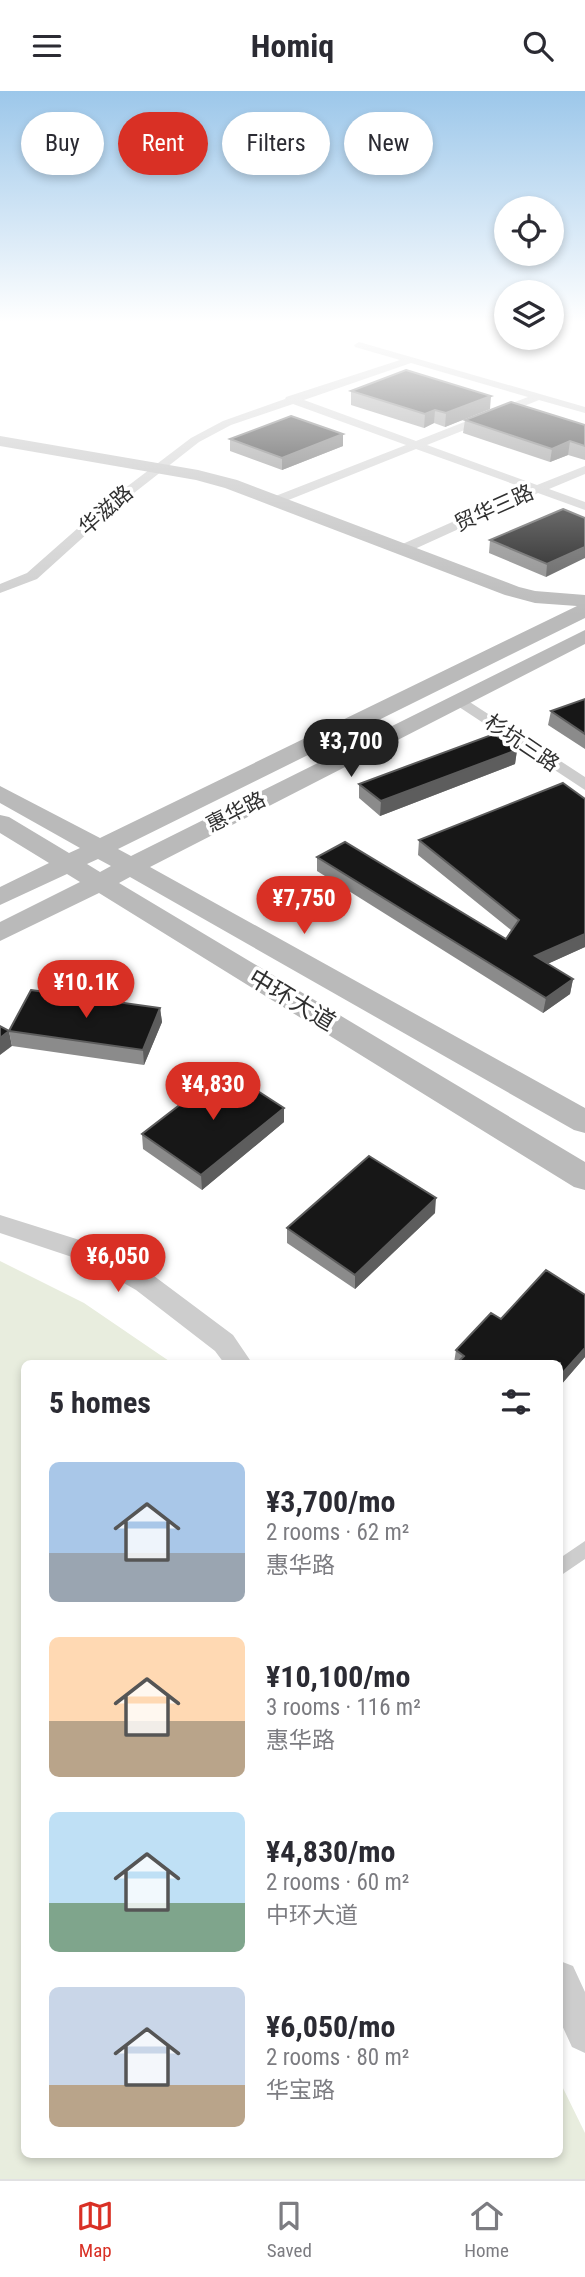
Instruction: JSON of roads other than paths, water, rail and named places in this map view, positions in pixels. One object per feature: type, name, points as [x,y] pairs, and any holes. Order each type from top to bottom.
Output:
[{"type":"street","name":"华滋路","points":[[0,589],[32,576],[153,472],[195,440],[231,420]]},
{"type":"street","points":[[349,420],[585,506]]},
{"type":"street","points":[[277,500],[478,420]]},
{"type":"street","points":[[0,441],[153,472],[248,501],[499,598],[522,614],[528,628],[521,641]]},
{"type":"street","points":[[0,450],[231,484],[512,591],[535,597],[585,601]]},
{"type":"street","name":"贸华三路","points":[[403,549],[585,470]]},
{"type":"street","name":"惠华路","points":[[0,897],[585,610]]},
{"type":"street","name":"惠华路","points":[[0,933],[97,881],[585,636]]},
{"type":"street","name":"杉坑三路","points":[[458,700],[585,785]]},
{"type":"street","name":"中环大道","points":[[0,793],[585,1122]]},
{"type":"street","name":"中环大道","points":[[0,822],[585,1178]]},
{"type":"street","points":[[0,1224],[96,1255],[145,1283],[224,1343],[237,1360]]},
{"type":"street","points":[[563,1986],[585,2034]]},
{"type":"lane","points":[[563,1566],[585,1549]]}]
